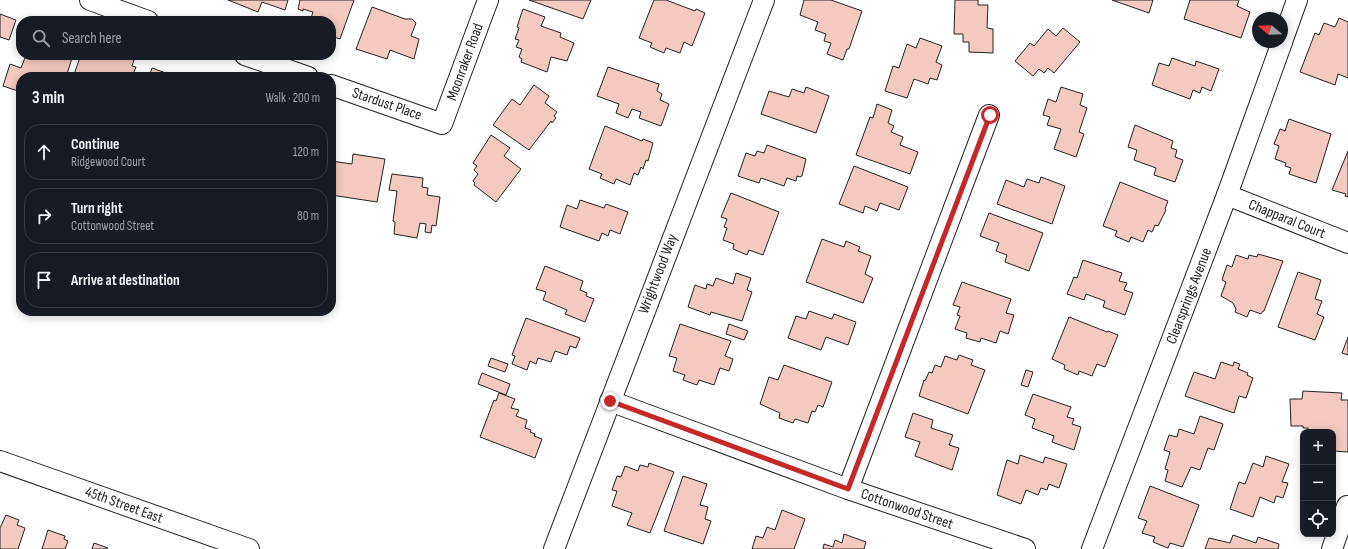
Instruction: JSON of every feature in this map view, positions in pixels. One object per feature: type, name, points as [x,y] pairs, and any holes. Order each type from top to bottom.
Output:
[{"type":"street","points":[[90,0],[120,5],[139,16]]},
{"type":"street","name":"Moonraker Road","points":[[442,124],[488,0]]},
{"type":"street","name":"Wrightwood Way","points":[[554,549],[764,0]]},
{"type":"street","name":"Clearsprings Avenue","points":[[1288,25],[1297,0]]},
{"type":"street","name":"Clearsprings Avenue","points":[[1092,549],[1227,195],[1280,48]]},
{"type":"street","points":[[259,60],[294,72]]},
{"type":"street","name":"Stardust Place","points":[[336,87],[442,124]]},
{"type":"street","points":[[848,489],[990,115]]},
{"type":"street","name":"Chapparal Court","points":[[1227,195],[1348,243]]},
{"type":"street","name":"Cottonwood Street","points":[[610,401],[848,489],[1025,549]]},
{"type":"street","name":"45th Street East","points":[[0,461],[248,549]]},
{"type":"street","points":[[1332,549],[1347,506]]},
{"type":"building","points":[[228,0],[288,0],[285,10],[262,2],[258,12]]},
{"type":"building","points":[[300,0],[354,0],[340,39],[336,38],[336,16],[312,16],[313,12],[298,9]]},
{"type":"building","points":[[529,0],[591,0],[583,19]]},
{"type":"building","points":[[654,0],[666,0],[695,11],[696,9],[705,13],[692,46],[684,42],[680,53],[666,48],[664,53],[650,47],[652,43],[639,38]]},
{"type":"building","points":[[804,0],[831,0],[862,11],[849,49],[847,49],[843,60],[827,54],[831,43],[824,41],[826,34],[815,30],[818,22],[800,15]]},
{"type":"building","points":[[955,0],[978,0],[978,5],[988,5],[987,28],[993,29],[993,53],[969,52],[969,42],[963,42],[963,34],[954,34]]},
{"type":"building","points":[[1112,0],[1153,0],[1149,13]]},
{"type":"building","points":[[1190,0],[1239,0],[1237,6],[1250,12],[1241,38],[1184,19]]},
{"type":"building","points":[[372,7],[405,19],[412,19],[416,23],[411,36],[419,39],[414,59],[390,50],[387,59],[356,49]]},
{"type":"building","points":[[523,9],[545,17],[541,26],[561,33],[560,37],[574,43],[567,61],[551,57],[547,72],[521,62],[522,59],[519,57],[522,49],[516,47],[519,40],[515,39]]},
{"type":"building","points":[[0,14],[16,20],[9,40],[0,37]]},
{"type":"building","points":[[1339,18],[1348,22],[1348,78],[1338,74],[1335,85],[1300,72],[1315,33],[1319,35],[1324,23],[1335,27]]},
{"type":"building","points":[[1063,28],[1080,42],[1054,73],[1048,68],[1044,73],[1039,69],[1033,76],[1015,61],[1030,43],[1034,46],[1048,29],[1056,36]]},
{"type":"building","points":[[920,38],[942,46],[936,62],[942,65],[937,80],[930,78],[928,84],[914,79],[907,98],[885,91],[893,66],[899,68],[907,44],[916,48]]},
{"type":"building","points":[[1172,58],[1195,66],[1196,61],[1219,69],[1211,91],[1202,87],[1200,93],[1193,90],[1190,99],[1152,85],[1159,63],[1169,66]]},
{"type":"building","points":[[24,60],[71,60],[68,72],[16,72],[16,90],[3,86],[10,64],[21,68]]},
{"type":"building","points":[[79,60],[134,60],[132,66],[136,67],[134,72],[75,72]]},
{"type":"building","points":[[608,67],[659,84],[657,91],[662,94],[660,100],[669,104],[661,126],[639,118],[641,112],[632,109],[628,118],[616,113],[619,104],[597,96]]},
{"type":"building","points":[[152,68],[163,72],[151,72]]},
{"type":"building","points":[[534,85],[549,96],[545,103],[557,112],[554,116],[556,118],[552,123],[551,121],[529,150],[493,125],[512,99],[520,105]]},
{"type":"building","points":[[806,87],[829,96],[816,133],[761,114],[769,91],[789,97],[792,89],[804,93]]},
{"type":"building","points":[[1061,87],[1083,94],[1080,105],[1087,108],[1079,132],[1084,134],[1076,157],[1054,149],[1061,129],[1047,125],[1050,117],[1043,115],[1048,99],[1056,102]]},
{"type":"building","points":[[877,104],[892,110],[888,123],[894,126],[891,132],[903,137],[900,145],[918,152],[910,174],[856,155],[870,117],[873,118]]},
{"type":"building","points":[[1289,119],[1331,134],[1316,183],[1289,174],[1291,168],[1285,166],[1286,163],[1275,159],[1279,146],[1274,144],[1280,129],[1285,131]]},
{"type":"building","points":[[1135,125],[1173,141],[1171,148],[1177,150],[1175,157],[1183,160],[1175,182],[1154,175],[1156,168],[1134,160],[1137,150],[1128,147]]},
{"type":"building","points":[[605,126],[642,141],[643,139],[653,143],[648,161],[646,160],[643,169],[641,167],[638,175],[634,173],[630,185],[616,179],[614,184],[600,178],[602,174],[589,169]]},
{"type":"building","points":[[491,135],[510,148],[504,156],[521,169],[496,202],[474,185],[475,183],[473,181],[478,174],[474,170],[477,166],[473,163]]},
{"type":"building","points":[[767,145],[806,159],[802,176],[797,176],[796,181],[787,178],[784,186],[761,178],[759,183],[738,176],[746,153],[755,156],[757,151],[764,153]]},
{"type":"building","points":[[1348,151],[1348,197],[1345,196],[1346,194],[1332,190]]},
{"type":"building","points":[[353,154],[385,159],[377,202],[336,196],[336,162],[352,164]]},
{"type":"building","points":[[854,166],[908,187],[899,210],[880,203],[877,211],[865,206],[863,213],[839,204]]},
{"type":"building","points":[[392,174],[423,178],[422,187],[428,188],[427,195],[440,197],[436,226],[432,225],[431,233],[425,232],[426,224],[420,223],[417,238],[394,234],[395,222],[393,221],[397,191],[389,190]]},
{"type":"building","points":[[1041,177],[1065,186],[1052,224],[997,204],[1006,180],[1024,187],[1027,179],[1039,183]]},
{"type":"building","points":[[1120,182],[1168,201],[1166,210],[1158,226],[1155,225],[1152,232],[1148,230],[1143,242],[1131,237],[1129,242],[1115,236],[1117,231],[1103,226]]},
{"type":"building","points":[[731,193],[779,212],[763,255],[749,250],[747,255],[733,249],[734,244],[723,240],[727,228],[724,227],[727,219],[721,217]]},
{"type":"building","points":[[580,200],[604,208],[606,204],[628,212],[620,234],[610,230],[608,236],[602,233],[599,241],[560,227],[567,205],[577,209]]},
{"type":"building","points":[[989,213],[1043,233],[1029,271],[1005,262],[1007,255],[996,251],[999,243],[980,236]]},
{"type":"building","points":[[822,239],[844,247],[846,241],[860,247],[858,251],[871,256],[865,274],[873,278],[863,303],[806,282]]},
{"type":"building","points":[[1258,254],[1283,261],[1264,311],[1261,314],[1250,310],[1247,317],[1235,312],[1236,309],[1233,303],[1221,296],[1226,282],[1222,280],[1227,265],[1232,267],[1236,255],[1248,259],[1249,255],[1257,257]]},
{"type":"building","points":[[1083,260],[1122,273],[1119,281],[1127,283],[1124,290],[1133,293],[1125,315],[1103,307],[1105,301],[1086,294],[1084,300],[1067,294],[1074,277],[1077,278]]},
{"type":"building","points":[[545,266],[583,281],[580,290],[587,293],[586,296],[594,299],[585,322],[565,314],[567,310],[543,300],[546,292],[536,289]]},
{"type":"building","points":[[1298,272],[1321,280],[1315,299],[1322,301],[1317,314],[1324,317],[1315,340],[1278,327]]},
{"type":"building","points":[[736,273],[751,278],[747,290],[752,292],[742,321],[711,312],[710,315],[688,307],[695,285],[706,289],[707,284],[713,286],[716,278],[733,284]]},
{"type":"building","points":[[962,282],[1011,299],[1006,313],[1014,315],[1008,334],[1000,331],[996,343],[981,338],[980,342],[966,338],[967,333],[955,329],[960,316],[957,315],[960,307],[953,305]]},
{"type":"building","points":[[809,311],[832,319],[834,314],[856,322],[848,345],[826,337],[821,350],[788,338],[796,316],[806,319]]},
{"type":"building","points":[[1069,317],[1118,335],[1105,367],[1097,364],[1092,376],[1079,371],[1078,375],[1064,369],[1065,365],[1052,359]]},
{"type":"building","points":[[526,318],[580,338],[576,348],[570,346],[567,355],[555,351],[551,362],[538,358],[536,364],[530,361],[527,370],[512,364],[515,356],[512,355]]},
{"type":"building","points":[[680,324],[731,341],[725,356],[733,359],[729,371],[720,368],[714,385],[699,380],[697,385],[683,380],[685,375],[673,371],[677,358],[669,356]]},
{"type":"building","points":[[729,324],[748,331],[744,340],[726,334]]},
{"type":"building","points":[[1348,337],[1348,355],[1342,353]]},
{"type":"building","points":[[959,355],[973,360],[971,365],[985,370],[968,414],[919,396],[924,380],[925,381],[929,372],[932,373],[935,365],[941,367],[945,356],[957,360]]},
{"type":"building","points":[[491,358],[508,364],[505,372],[488,366]]},
{"type":"building","points":[[1221,362],[1233,366],[1234,362],[1240,364],[1238,369],[1248,373],[1247,375],[1253,378],[1246,398],[1239,396],[1234,413],[1185,396],[1194,372],[1215,379]]},
{"type":"building","points":[[784,365],[832,382],[823,407],[818,405],[815,412],[812,411],[808,423],[795,419],[793,423],[779,418],[780,413],[760,404],[769,377],[778,380]]},
{"type":"building","points":[[1026,370],[1033,372],[1028,387],[1021,385]]},
{"type":"building","points":[[482,373],[510,384],[506,395],[478,384]]},
{"type":"building","points":[[1303,391],[1342,393],[1341,400],[1348,400],[1348,452],[1336,451],[1336,429],[1308,429],[1303,428],[1303,426],[1291,426],[1290,399],[1302,399]]},
{"type":"building","points":[[499,393],[515,399],[511,408],[519,410],[516,416],[527,420],[525,428],[531,430],[530,432],[535,434],[534,436],[542,439],[535,458],[480,437],[494,400],[496,401]]},
{"type":"building","points":[[1033,394],[1071,407],[1067,417],[1074,419],[1072,424],[1081,427],[1074,450],[1052,442],[1054,436],[1032,428],[1035,419],[1025,415]]},
{"type":"building","points":[[913,413],[933,420],[931,428],[953,435],[949,445],[959,448],[952,470],[915,456],[920,442],[905,437]]},
{"type":"building","points":[[1200,416],[1223,424],[1214,450],[1208,448],[1200,470],[1191,467],[1182,487],[1165,481],[1168,470],[1165,469],[1170,452],[1164,450],[1169,435],[1177,437],[1179,429],[1194,434]]},
{"type":"building","points":[[1020,455],[1043,463],[1045,457],[1067,464],[1059,488],[1049,484],[1047,490],[1041,488],[1038,495],[1026,490],[1021,504],[997,495],[1007,460],[1018,464]]},
{"type":"building","points":[[1266,456],[1289,464],[1282,482],[1288,483],[1283,498],[1276,496],[1274,503],[1260,497],[1253,517],[1230,509],[1239,482],[1245,484],[1253,463],[1263,467]]},
{"type":"building","points":[[649,463],[674,472],[650,533],[627,525],[632,513],[612,506],[617,491],[612,490],[617,476],[621,477],[625,466],[638,471],[640,465],[648,467]]},
{"type":"building","points":[[683,476],[707,484],[700,505],[708,507],[705,519],[711,521],[703,544],[664,531]]},
{"type":"building","points":[[1150,486],[1199,505],[1183,547],[1170,543],[1168,548],[1153,542],[1155,537],[1142,533],[1147,521],[1138,518]]},
{"type":"building","points":[[782,510],[805,519],[794,549],[752,549],[756,536],[763,538],[767,527],[775,530]]},
{"type":"building","points":[[6,515],[19,520],[17,525],[25,528],[18,549],[0,549],[0,528]]},
{"type":"building","points":[[48,530],[65,536],[64,539],[68,541],[65,549],[42,549]]},
{"type":"building","points":[[844,534],[866,542],[864,549],[823,549],[824,544],[833,547],[835,540],[842,543]]},
{"type":"building","points":[[1233,535],[1256,543],[1258,537],[1279,544],[1278,549],[1205,549],[1209,538],[1230,543]]},
{"type":"building","points":[[94,543],[108,548],[92,549]]},
{"type":"route","points":[[610,401],[848,489],[990,115]]}]
